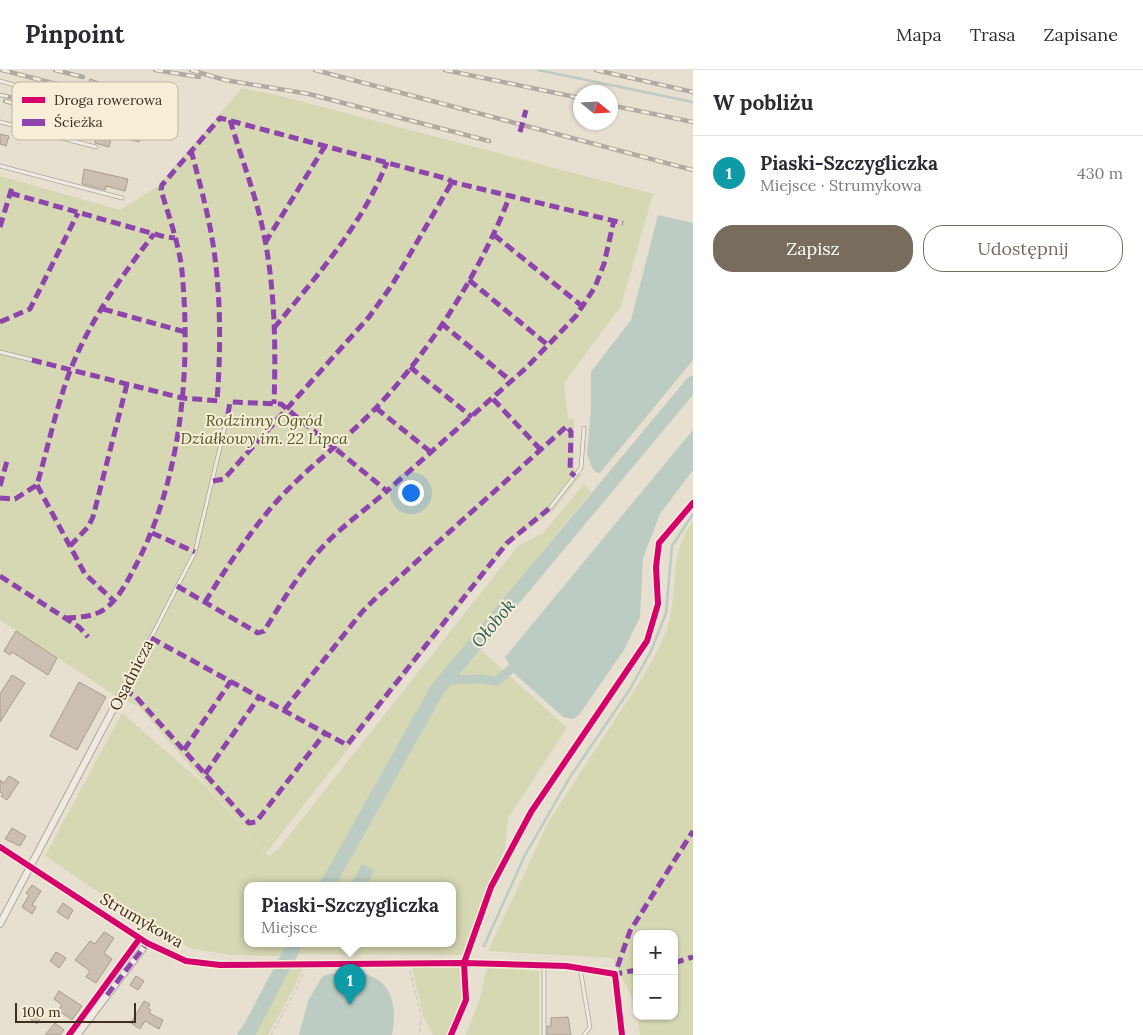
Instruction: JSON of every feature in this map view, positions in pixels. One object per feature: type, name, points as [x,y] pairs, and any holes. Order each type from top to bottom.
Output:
[{"type":"street","name":"Osadnicza","points":[[0,924],[119,698]]},
{"type":"street","name":"Strumykowa","points":[[0,847],[147,943],[173,956],[203,964],[408,963],[544,965],[580,968],[615,974],[622,1035]]},
{"type":"street","points":[[76,1035],[147,943]]},
{"type":"lane","points":[[69,140],[96,147]]},
{"type":"lane","points":[[0,166],[122,198]]},
{"type":"lane","points":[[0,352],[32,360]]},
{"type":"lane","name":"Osadnicza","points":[[119,698],[195,552],[228,414]]},
{"type":"lane","points":[[551,507],[581,468],[584,428]]},
{"type":"lane","points":[[544,965],[544,1035]]},
{"type":"lane","points":[[580,968],[590,1027],[584,1035]]},
{"type":"path","points":[[408,963],[421,1016],[419,1035]]},
{"type":"path","points":[[271,1035],[298,986],[306,964]]},
{"type":"green space","name":"Rodzinny Ogród Działkowy im. 22 Lipca","points":[[242,88],[277,95],[653,194],[621,306],[564,383],[568,419],[574,419],[574,469],[581,475],[553,511],[510,543],[266,853],[138,706],[122,700],[0,620],[0,176],[120,210],[157,187]]},
{"type":"green space","points":[[584,484],[591,492],[429,691],[321,882],[244,882],[244,947],[286,947],[281,956],[232,955],[193,949],[161,934],[45,856],[122,713],[207,787],[269,857],[280,847],[518,546],[543,533]]},
{"type":"green space","points":[[693,521],[693,1035],[640,1035],[638,1020],[678,1020],[678,930],[633,930],[633,1000],[612,958],[488,951],[550,819],[643,677],[660,645],[666,632],[671,612],[680,546],[685,533]]},
{"type":"green space","points":[[481,650],[567,728],[508,818],[505,848],[466,955],[298,954],[302,947],[456,947],[456,882],[338,882],[444,693]]},
{"type":"green space","points":[[412,967],[461,968],[464,985],[462,1003],[448,1035],[433,1035],[423,1016]]},
{"type":"green space","points":[[487,968],[539,971],[539,1035],[466,1035],[480,998]]},
{"type":"green space","points":[[302,969],[295,986],[268,1035],[250,1035],[285,970]]},
{"type":"shaded area","points":[[658,215],[693,223],[693,360],[600,473],[595,472],[587,453],[591,410],[591,372],[631,320]]},
{"type":"shaded area","points":[[693,430],[693,470],[660,514],[643,558],[640,617],[624,650],[579,715],[573,719],[563,717],[514,673],[505,657]]},
{"type":"shaded area","points":[[362,864],[374,870],[369,882],[352,882]]},
{"type":"shaded area","points":[[329,974],[365,974],[382,983],[388,990],[393,1006],[392,1035],[299,1035],[308,1001],[322,977]]},
{"type":"building","points":[[0,134],[9,136],[6,146],[0,144]]},
{"type":"building","points":[[95,140],[111,140],[109,147],[95,143]]},
{"type":"building","points":[[84,169],[128,179],[125,191],[106,186],[105,190],[82,184]]},
{"type":"building","points":[[16,631],[57,658],[48,675],[12,652],[10,655],[4,651]]},
{"type":"building","points":[[12,675],[25,683],[0,722],[0,694]]},
{"type":"building","points":[[79,682],[106,697],[77,750],[50,736]]},
{"type":"building","points":[[9,776],[19,782],[7,800],[1,796],[3,794],[0,792],[0,780],[4,783]]},
{"type":"building","points":[[12,828],[26,836],[20,846],[5,839]]},
{"type":"building","points":[[32,885],[41,891],[32,905],[36,907],[32,914],[22,907],[29,895],[26,893]]},
{"type":"building","points":[[63,903],[73,910],[68,919],[57,912]]},
{"type":"building","points":[[104,932],[114,938],[104,953],[112,959],[96,983],[86,977],[90,971],[75,960],[90,941],[95,944]]},
{"type":"building","points":[[56,952],[66,958],[59,968],[50,961]]},
{"type":"building","points":[[136,976],[144,981],[138,990],[130,985]]},
{"type":"building","points":[[59,991],[82,1006],[72,1020],[58,1010],[62,1005],[54,999]]},
{"type":"building","points":[[144,1001],[150,1004],[148,1008],[151,1010],[149,1013],[163,1020],[159,1029],[145,1021],[140,1029],[131,1023]]},
{"type":"building","points":[[36,1009],[43,1014],[37,1024],[30,1019]]},
{"type":"building","points":[[568,1017],[571,1035],[547,1035],[547,1026],[551,1026],[551,1018]]},
{"type":"building","points":[[55,1023],[64,1030],[60,1035],[45,1035]]},
{"type":"waterway","points":[[538,70],[693,102]]},
{"type":"waterway","name":"Ołobok","points":[[329,882],[437,690],[693,383]]},
{"type":"waterway","points":[[484,946],[525,855],[570,777],[630,689],[651,651],[666,613],[672,546],[693,514]]},
{"type":"waterway","points":[[445,680],[482,679],[497,681],[511,669]]},
{"type":"waterway","name":"Ołobok","points":[[245,1035],[249,1031],[293,947]]},
{"type":"railway","points":[[2,70],[49,82]]},
{"type":"railway","points":[[55,70],[83,77]]},
{"type":"railway","points":[[155,70],[199,77]]},
{"type":"railway","points":[[191,70],[225,80],[309,94],[489,141]]},
{"type":"railway","points":[[315,70],[693,170]]},
{"type":"railway","points":[[445,70],[573,97]]},
{"type":"railway","points":[[596,70],[693,92]]},
{"type":"railway","points":[[0,95],[12,97]]},
{"type":"railway","points":[[5,101],[12,103]]},
{"type":"railway","points":[[618,107],[693,122]]},
{"type":"marked path","points":[[520,132],[526,110]]},
{"type":"marked path","points":[[66,618],[97,613],[106,608],[115,599],[136,565],[152,531],[164,496],[180,422],[185,346],[181,261],[161,190],[162,185],[220,118],[448,179],[452,182],[623,223]]},
{"type":"marked path","points":[[230,120],[256,202],[267,251],[274,316],[274,404]]},
{"type":"marked path","points":[[265,243],[325,146]]},
{"type":"marked path","points":[[191,150],[209,220],[216,263],[220,322],[217,401]]},
{"type":"marked path","points":[[274,328],[322,269],[352,228],[377,185],[387,162]]},
{"type":"marked path","points":[[213,481],[224,479],[369,317],[392,285],[452,182]]},
{"type":"marked path","points":[[0,227],[13,184]]},
{"type":"marked path","points":[[10,193],[165,237],[175,238]]},
{"type":"marked path","points":[[205,602],[248,537],[278,500],[301,476],[375,409],[415,362],[470,280],[499,223],[510,195]]},
{"type":"marked path","points":[[0,322],[30,309],[78,213]]},
{"type":"marked path","points":[[228,414],[230,402],[281,404],[387,491],[526,368],[576,316],[595,287],[604,264],[614,220]]},
{"type":"marked path","points":[[0,498],[15,499],[37,485],[60,399],[78,353],[96,317],[154,234]]},
{"type":"marked path","points":[[494,235],[582,306]]},
{"type":"marked path","points":[[469,280],[549,346]]},
{"type":"marked path","points":[[103,309],[185,332]]},
{"type":"marked path","points":[[441,323],[511,381]]},
{"type":"marked path","points":[[32,360],[182,398],[222,401]]},
{"type":"marked path","points":[[410,367],[472,417]]},
{"type":"marked path","points":[[70,546],[88,527],[93,517],[127,384]]},
{"type":"marked path","points":[[493,399],[540,449]]},
{"type":"marked path","points":[[376,408],[432,453]]},
{"type":"marked path","points":[[284,710],[362,612],[567,426],[571,432],[570,472],[575,476]]},
{"type":"marked path","points":[[0,486],[7,461]]},
{"type":"marked path","points":[[37,485],[85,574],[114,601]]},
{"type":"marked path","points":[[177,586],[258,633],[264,631],[310,561],[343,528],[387,491]]},
{"type":"marked path","points":[[151,638],[347,745],[507,543],[551,507]]},
{"type":"marked path","points":[[152,533],[195,552]]},
{"type":"marked path","points":[[0,576],[79,627],[88,637]]},
{"type":"marked path","points":[[184,750],[231,681]]},
{"type":"marked path","points":[[124,689],[136,697],[249,823],[256,822],[325,733]]},
{"type":"marked path","points":[[205,774],[259,697]]},
{"type":"marked path","points":[[633,971],[615,974],[630,931],[693,831]]},
{"type":"marked path","points":[[107,995],[147,943]]},
{"type":"marked path","points":[[678,962],[693,957]]},
{"type":"cycle path","points":[[451,1035],[466,1000],[464,963],[491,887],[531,812],[647,641],[658,604],[656,567],[659,543],[693,503]]},
{"type":"cycle path","points":[[0,847],[147,943],[186,961],[220,965],[464,963],[566,966],[615,974],[622,1035]]},
{"type":"cycle path","points":[[69,1035],[137,942]]},
{"type":"place","name":"Piaski-Szczygliczka","points":[[350,1005]]}]
